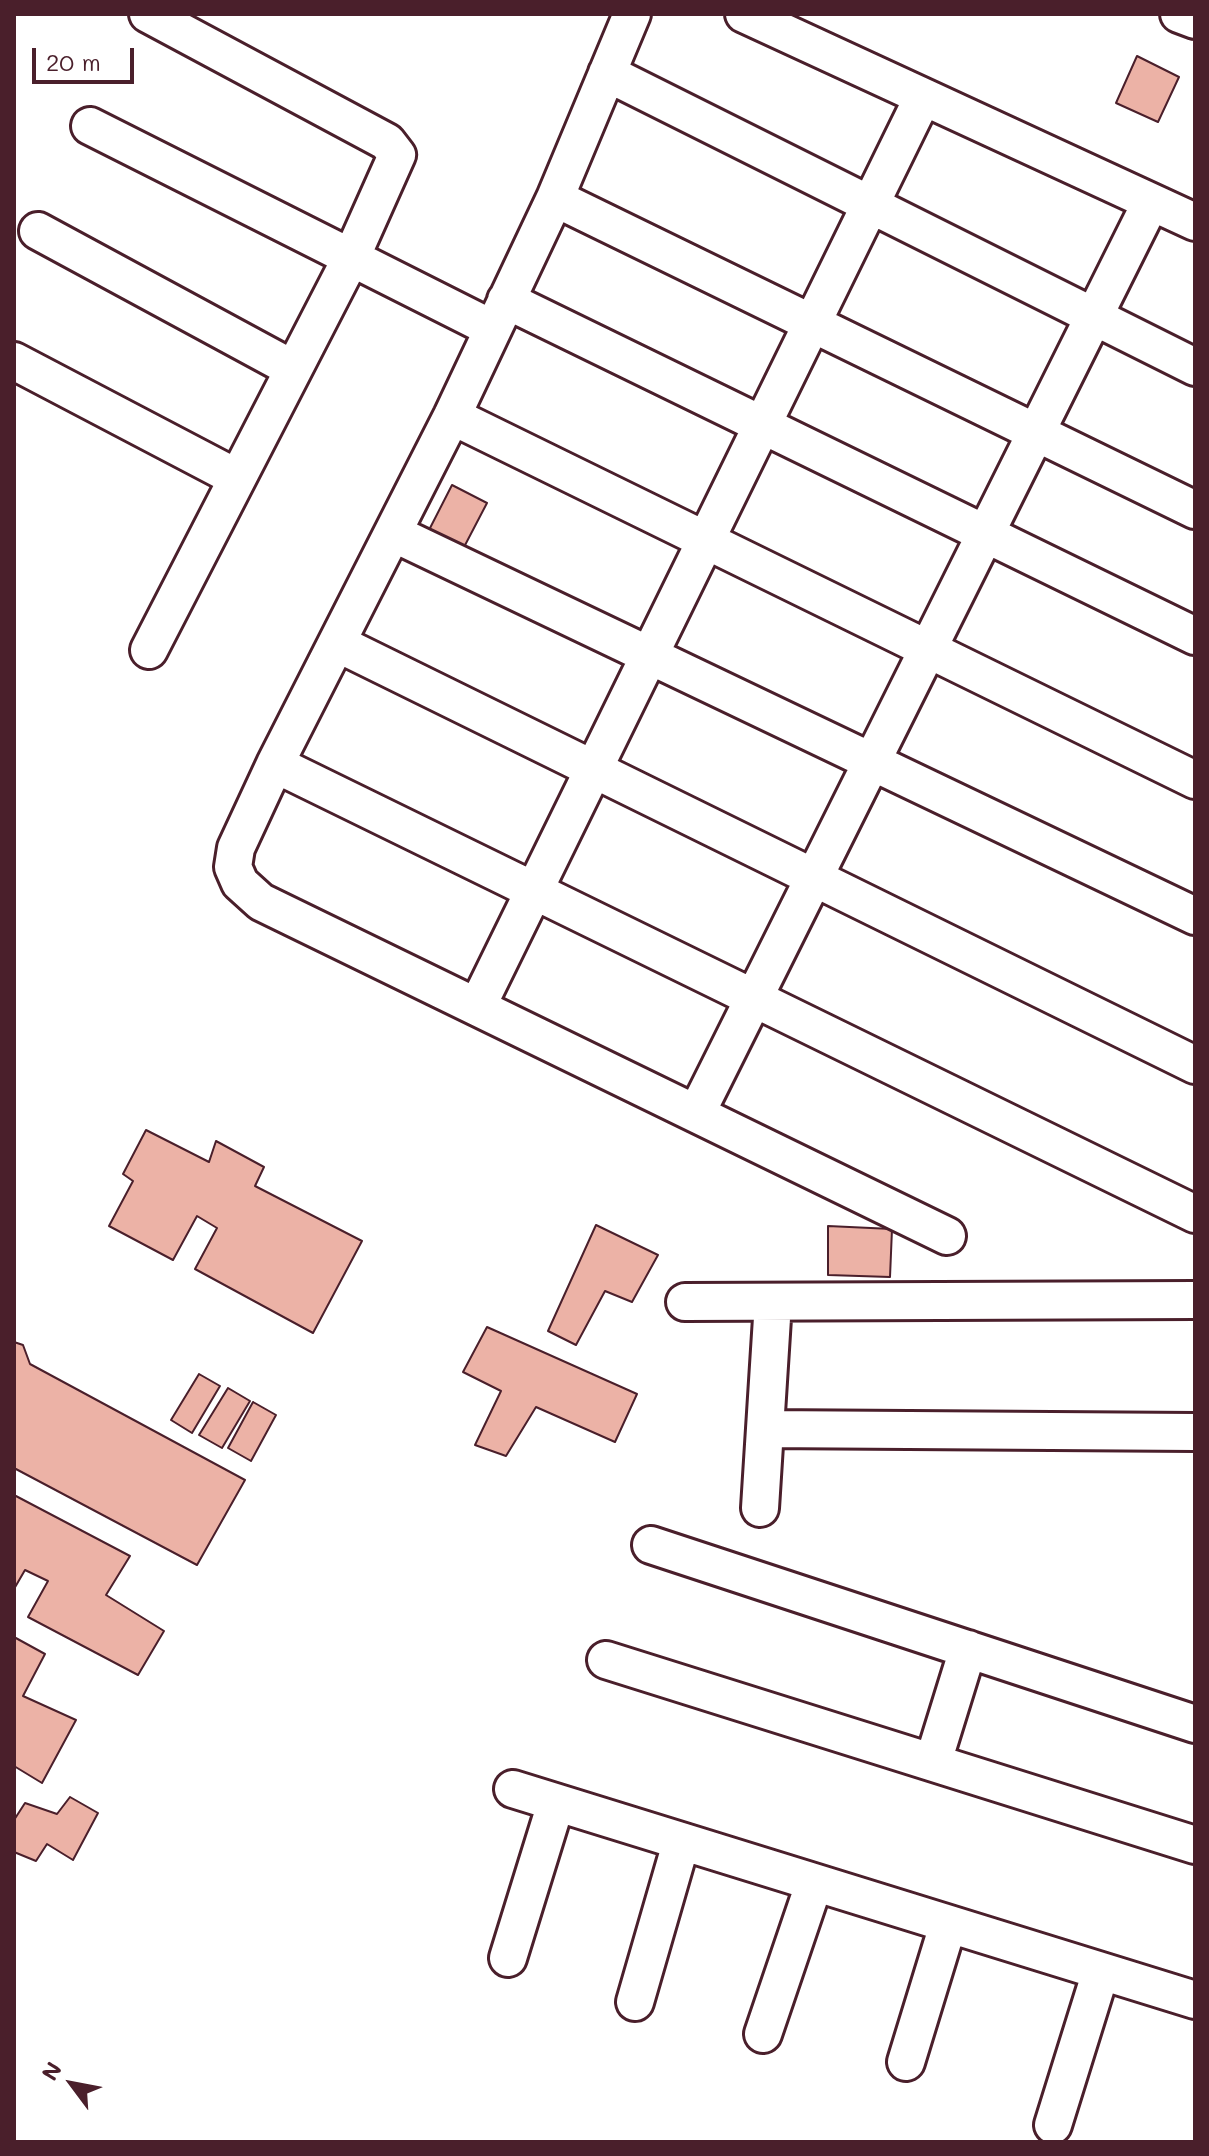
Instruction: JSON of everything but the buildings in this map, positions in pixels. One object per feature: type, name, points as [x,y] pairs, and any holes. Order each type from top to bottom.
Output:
[{"type":"street","points":[[148,14],[392,146],[397,155],[351,258],[149,650]]},
{"type":"street","points":[[632,14],[555,198],[452,416],[275,764],[236,848],[233,867],[240,883],[261,902],[947,1236]]},
{"type":"street","points":[[744,14],[1195,222]]},
{"type":"street","points":[[1179,14],[1195,20]]},
{"type":"street","points":[[607,73],[1195,367]]},
{"type":"street","points":[[477,1007],[923,97]]},
{"type":"street","points":[[90,126],[351,258],[500,315],[762,425],[1195,636]]},
{"type":"street","points":[[555,198],[1195,510]]},
{"type":"street","points":[[696,1114],[1151,202]]},
{"type":"street","points":[[38,231],[293,369]]},
{"type":"street","points":[[14,361],[237,478]]},
{"type":"street","points":[[452,416],[1195,780]]},
{"type":"street","points":[[393,533],[1195,916]]},
{"type":"street","points":[[337,643],[1195,1065]]},
{"type":"street","points":[[275,764],[1195,1214]]},
{"type":"street","points":[[685,1302],[1195,1300]]},
{"type":"street","points":[[760,1508],[773,1302]]},
{"type":"street","points":[[765,1429],[1195,1432]]},
{"type":"street","points":[[651,1545],[1195,1724]]},
{"type":"street","points":[[933,1762],[968,1649]]},
{"type":"street","points":[[606,1660],[1195,1845]]},
{"type":"street","points":[[513,1789],[1195,2000]]},
{"type":"street","points":[[508,1958],[556,1803]]},
{"type":"street","points":[[635,2002],[681,1843]]},
{"type":"street","points":[[763,2034],[814,1884]]},
{"type":"street","points":[[906,2062],[948,1925]]},
{"type":"street","points":[[1053,2125],[1101,1971]]}]
